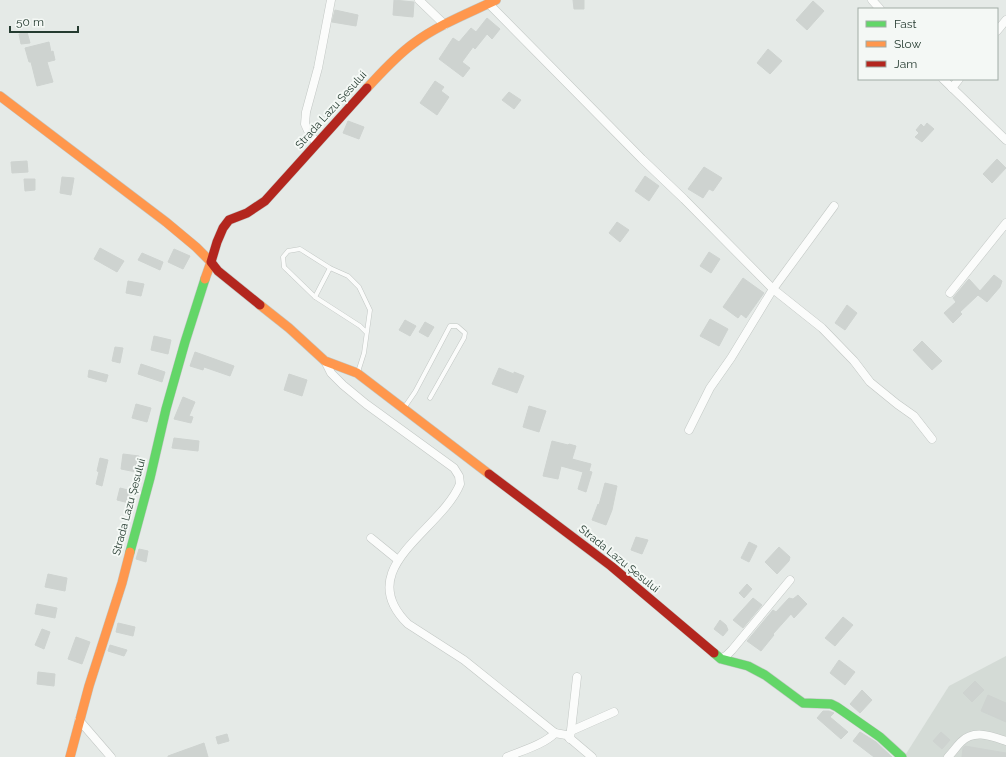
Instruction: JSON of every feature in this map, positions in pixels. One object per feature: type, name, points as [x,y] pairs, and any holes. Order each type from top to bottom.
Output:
[{"type":"street","points":[[316,143],[305,124],[306,112],[318,68],[331,0]]},
{"type":"street","points":[[419,0],[445,25]]},
{"type":"street","points":[[872,0],[879,8]]},
{"type":"street","points":[[492,2],[642,159],[773,289],[822,328],[854,361],[870,382],[914,416],[932,439]]},
{"type":"street","name":"Strada Lazu Șesului","points":[[70,757],[79,720],[124,575],[150,478],[166,409],[185,342],[217,242],[223,228],[229,220],[247,213],[266,201],[316,143],[396,57],[415,42],[445,25],[492,2]]},
{"type":"street","points":[[998,30],[1006,20]]},
{"type":"street","points":[[944,80],[1006,140]]},
{"type":"street","points":[[952,88],[958,80]]},
{"type":"street","name":"Strada Lazu Șesului","points":[[0,96],[166,222],[196,247],[218,271],[326,361],[357,373],[404,408],[611,566],[721,659],[748,666],[765,675],[803,703],[831,704],[837,707],[880,737],[902,757]]},
{"type":"street","points":[[689,430],[710,388],[735,352],[773,289],[834,206]]},
{"type":"street","points":[[950,293],[1006,223]]},
{"type":"street","name":"Strada Lazu Șesului","points":[[326,361],[331,373],[343,385],[366,404],[454,468],[459,476],[460,484],[452,500],[401,555],[394,566],[390,582],[390,595],[394,607],[408,624],[464,660],[555,733],[570,735],[592,757]]},
{"type":"street","points":[[371,538],[398,560]]},
{"type":"street","points":[[721,659],[732,650],[790,580]]},
{"type":"street","points":[[570,735],[577,678]]},
{"type":"street","points":[[570,735],[614,712]]},
{"type":"street","points":[[79,720],[111,757]]},
{"type":"street","points":[[507,757],[550,738],[555,733]]},
{"type":"street","points":[[948,757],[962,741],[974,734],[989,735],[1006,741]]},
{"type":"lane","points":[[357,373],[364,353],[370,310],[359,287],[348,276],[330,268],[300,248],[288,251],[283,257],[284,267],[315,296],[360,326],[366,332]]},
{"type":"lane","points":[[315,296],[330,268]]},
{"type":"lane","points":[[404,408],[415,392],[450,326],[457,326],[465,333],[464,338],[430,398]]},
{"type":"shaded area","points":[[1006,656],[1006,757],[904,757],[949,686]]},
{"type":"building","points":[[394,0],[414,2],[413,17],[393,15]]},
{"type":"building","points":[[573,0],[584,0],[584,9],[574,9]]},
{"type":"building","points":[[813,1],[824,11],[807,30],[796,20]]},
{"type":"building","points":[[335,10],[358,15],[356,26],[332,22]]},
{"type":"building","points":[[487,18],[500,29],[492,39],[487,34],[475,49],[473,47],[462,62],[470,68],[463,77],[439,59],[453,38],[459,42],[471,28],[476,32]]},
{"type":"building","points":[[27,32],[30,43],[21,44],[19,34]]},
{"type":"building","points":[[49,42],[51,52],[53,51],[55,60],[47,62],[53,82],[37,86],[31,62],[29,62],[25,48]]},
{"type":"building","points":[[768,49],[782,61],[770,74],[757,63]]},
{"type":"building","points":[[435,81],[444,87],[441,91],[449,97],[437,115],[420,103]]},
{"type":"building","points":[[509,92],[521,100],[514,109],[502,100]]},
{"type":"building","points":[[348,121],[364,127],[359,139],[343,133]]},
{"type":"building","points":[[927,123],[934,129],[922,142],[915,137],[919,133],[916,130],[921,124],[924,127]]},
{"type":"building","points":[[997,159],[1006,168],[992,183],[983,174]]},
{"type":"building","points":[[27,161],[28,172],[12,173],[11,162]]},
{"type":"building","points":[[704,167],[722,178],[713,191],[709,189],[703,198],[688,189]]},
{"type":"building","points":[[645,176],[659,186],[649,201],[635,191]]},
{"type":"building","points":[[62,177],[74,178],[71,195],[60,193]]},
{"type":"building","points":[[24,179],[35,179],[35,190],[25,191]]},
{"type":"building","points":[[617,222],[629,230],[620,242],[609,233]]},
{"type":"building","points":[[100,248],[124,261],[117,272],[94,259]]},
{"type":"building","points":[[174,249],[190,256],[183,269],[168,262]]},
{"type":"building","points":[[709,252],[720,259],[711,273],[700,266]]},
{"type":"building","points":[[142,253],[163,262],[160,270],[138,260]]},
{"type":"building","points":[[994,275],[1002,281],[1000,287],[987,302],[978,295],[960,312],[962,314],[953,323],[944,313],[956,302],[953,298],[968,280],[969,279],[980,291]]},
{"type":"building","points":[[743,278],[764,293],[746,318],[741,314],[738,318],[723,307]]},
{"type":"building","points":[[128,281],[144,284],[141,296],[126,293]]},
{"type":"building","points":[[847,305],[857,313],[845,330],[835,323]]},
{"type":"building","points":[[710,319],[728,329],[719,346],[700,336]]},
{"type":"building","points":[[405,320],[416,326],[410,336],[399,330]]},
{"type":"building","points":[[425,322],[434,327],[428,337],[419,332]]},
{"type":"building","points":[[154,336],[171,340],[168,354],[151,350]]},
{"type":"building","points":[[922,341],[942,361],[932,370],[913,350]]},
{"type":"building","points":[[115,347],[123,348],[120,363],[112,361]]},
{"type":"building","points":[[195,352],[234,366],[230,376],[204,367],[203,370],[190,366]]},
{"type":"building","points":[[141,364],[165,372],[162,382],[138,374]]},
{"type":"building","points":[[499,368],[524,376],[517,393],[492,384]]},
{"type":"building","points":[[89,370],[108,375],[106,382],[88,377]]},
{"type":"building","points":[[289,374],[307,380],[302,396],[284,390]]},
{"type":"building","points":[[183,397],[195,402],[189,416],[193,417],[191,423],[174,419]]},
{"type":"building","points":[[136,404],[151,408],[147,422],[132,418]]},
{"type":"building","points":[[529,406],[546,411],[539,432],[523,427]]},
{"type":"building","points":[[174,438],[199,441],[198,451],[172,448]]},
{"type":"building","points":[[552,441],[576,446],[572,459],[591,464],[589,471],[592,472],[586,492],[578,489],[583,472],[561,466],[558,479],[543,476]]},
{"type":"building","points":[[123,454],[139,456],[136,472],[121,469]]},
{"type":"building","points":[[100,458],[108,460],[102,486],[96,484]]},
{"type":"building","points":[[605,483],[617,486],[612,510],[606,525],[592,520],[598,504],[599,505]]},
{"type":"building","points":[[120,488],[132,491],[129,503],[117,500]]},
{"type":"building","points":[[636,537],[648,540],[642,554],[631,550]]},
{"type":"building","points":[[749,542],[757,546],[749,562],[741,558]]},
{"type":"building","points":[[779,547],[790,557],[789,561],[777,574],[765,562]]},
{"type":"building","points":[[139,549],[148,551],[146,562],[136,559]]},
{"type":"building","points":[[48,574],[67,578],[65,591],[45,587]]},
{"type":"building","points":[[747,584],[752,589],[744,598],[739,593]]},
{"type":"building","points":[[798,595],[807,604],[794,618],[791,614],[773,634],[774,635],[761,651],[747,641],[773,610],[776,612],[789,598],[793,599]]},
{"type":"building","points":[[753,598],[762,605],[743,628],[733,620]]},
{"type":"building","points":[[37,604],[57,608],[55,618],[35,614]]},
{"type":"building","points":[[843,617],[853,625],[835,646],[825,638]]},
{"type":"building","points":[[720,620],[726,625],[728,630],[723,636],[714,629]]},
{"type":"building","points":[[118,623],[135,627],[133,636],[116,632]]},
{"type":"building","points":[[42,629],[50,632],[44,649],[35,645]]},
{"type":"building","points":[[76,637],[90,642],[82,664],[68,659]]},
{"type":"building","points":[[110,645],[127,650],[124,656],[108,651]]},
{"type":"building","points":[[839,660],[855,672],[845,685],[830,673]]},
{"type":"building","points":[[38,672],[55,674],[54,686],[37,684]]},
{"type":"building","points":[[975,681],[984,690],[972,702],[963,693]]},
{"type":"building","points":[[862,690],[872,700],[860,713],[850,704]]},
{"type":"building","points":[[988,695],[1006,703],[1006,722],[981,711]]},
{"type":"building","points":[[823,711],[834,713],[830,717],[848,732],[841,739],[817,718]]},
{"type":"building","points":[[860,732],[876,742],[892,757],[874,757],[853,741]]},
{"type":"building","points":[[941,732],[950,740],[942,749],[933,741]]},
{"type":"building","points":[[227,734],[229,741],[218,744],[216,737]]},
{"type":"building","points":[[204,743],[208,757],[168,757],[168,756]]},
{"type":"building","points":[[965,746],[1006,753],[1006,757],[962,757],[963,748]]},
{"type":"traffic: fast","points":[[130,552],[150,478],[166,409],[205,279]]},
{"type":"traffic: fast","points":[[714,653],[721,659],[748,666],[765,675],[803,703],[831,704],[837,707],[880,737],[902,757]]},
{"type":"traffic: slow","points":[[367,88],[407,48],[423,37],[496,0]]},
{"type":"traffic: slow","points":[[0,96],[166,222],[196,247],[211,262],[205,279]]},
{"type":"traffic: slow","points":[[260,305],[289,328],[325,361],[357,373],[489,474]]},
{"type":"traffic: slow","points":[[70,757],[89,686],[122,583],[130,552]]},
{"type":"traffic: jam","points":[[260,305],[218,271],[211,262],[223,228],[229,220],[247,213],[265,201],[367,88]]},
{"type":"traffic: jam","points":[[489,474],[611,566],[714,653]]}]
